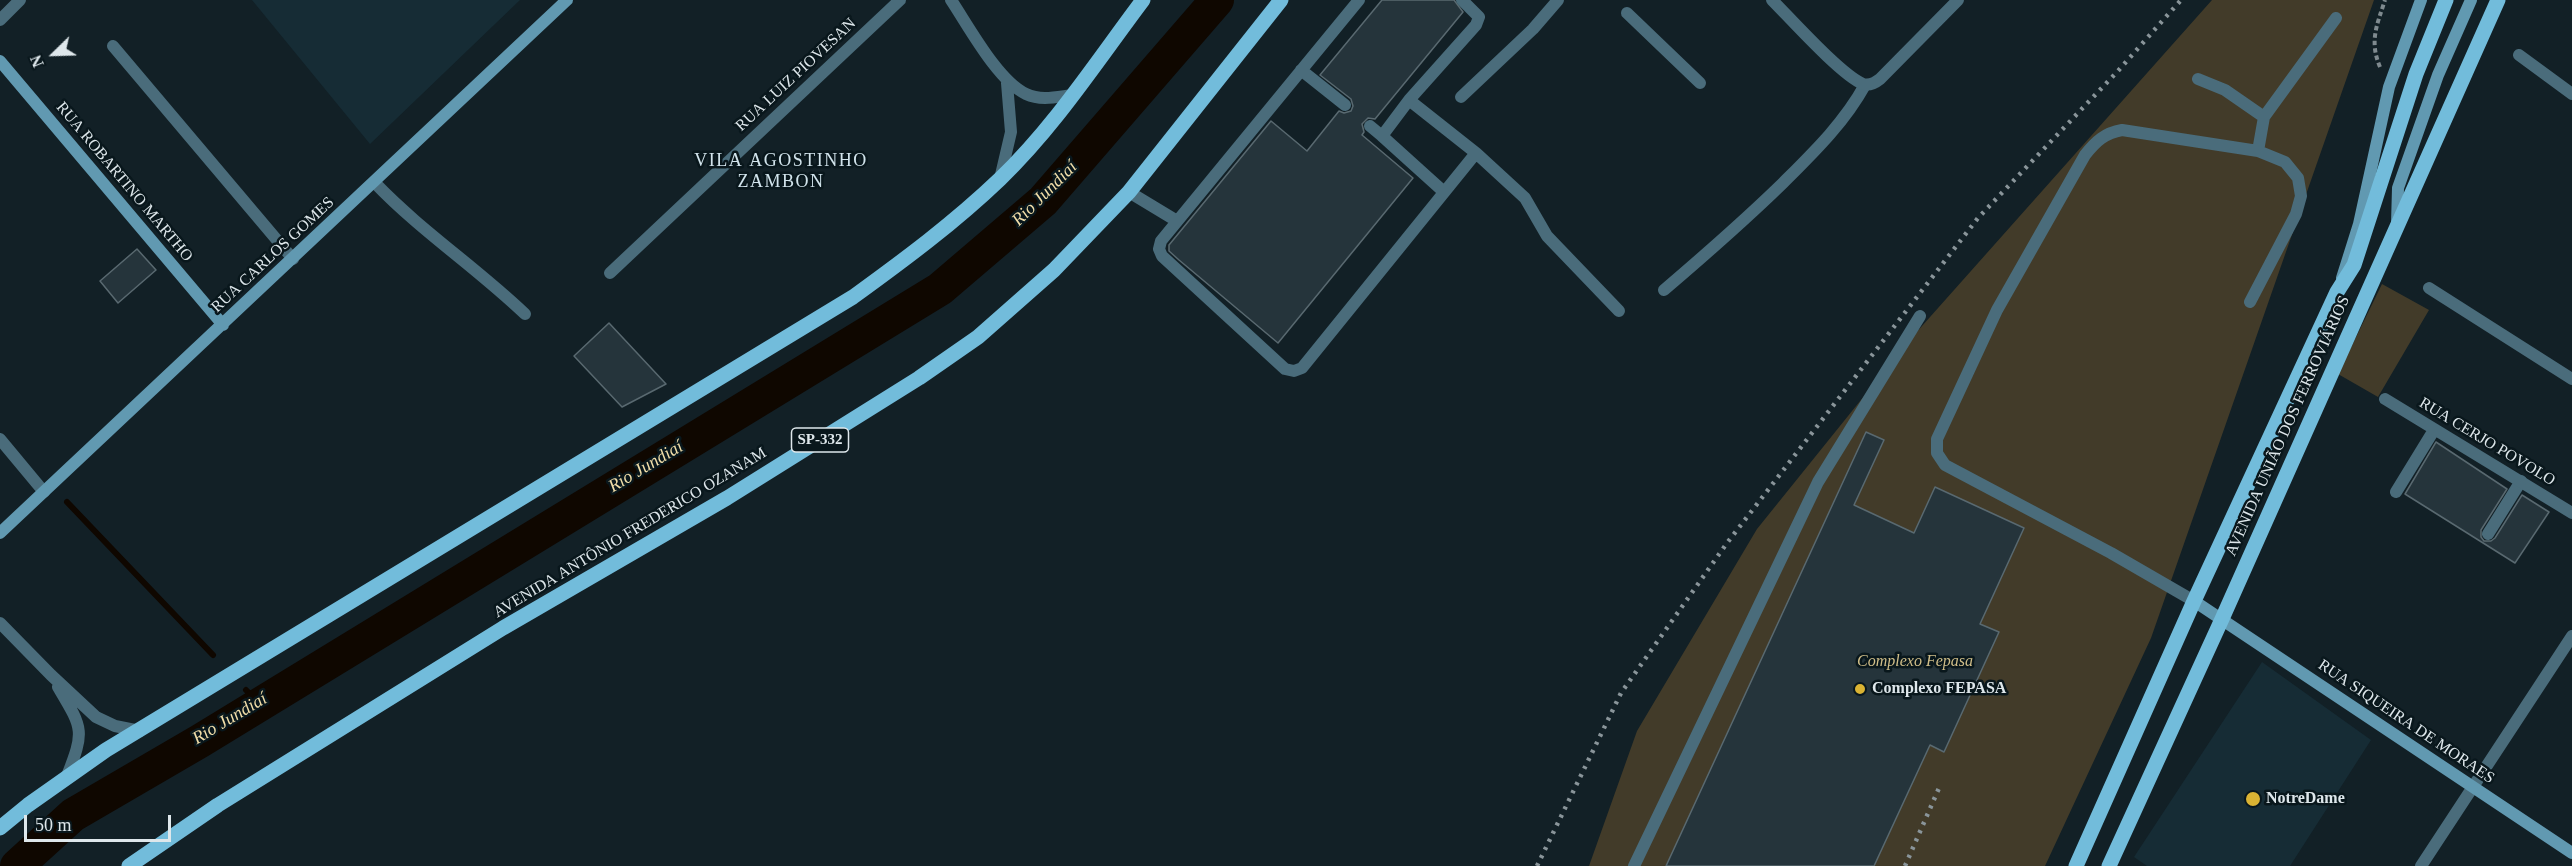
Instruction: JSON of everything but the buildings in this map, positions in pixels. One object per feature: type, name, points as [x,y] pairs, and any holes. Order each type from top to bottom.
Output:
[{"type":"main road","name":"RUA CARLOS GOMES","points":[[0,533],[375,183],[567,0]]},
{"type":"main road","points":[[0,828],[68,777],[140,730],[853,297],[928,242],[1000,179],[1040,136],[1072,95],[1134,6],[1143,0]]},
{"type":"main road","name":"AVENIDA ANTÔNIO FREDERICO OZANAM","points":[[129,866],[146,860],[218,805],[503,628],[727,498],[919,378],[978,337],[1054,270],[1129,192],[1281,0]]},
{"type":"main road","points":[[2337,292],[2359,224],[2389,87],[2421,0]]},
{"type":"main road","name":"AVENIDA UNIÃO DOS FERROVIÁRIOS","points":[[2076,866],[2194,602],[2337,292],[2354,265],[2416,74],[2446,0]]},
{"type":"main road","points":[[2396,228],[2398,188],[2438,75],[2471,0]]},
{"type":"main road","name":"AVENIDA UNIÃO DOS FERROVIÁRIOS","points":[[2109,866],[2222,620],[2498,0]]},
{"type":"main road","name":"RUA ROBARTINO MARTHO","points":[[0,61],[223,325]]},
{"type":"main road","name":"RUA SIQUEIRA DE MORAES","points":[[2194,602],[2572,853]]},
{"type":"street","points":[[0,20],[20,0]]},
{"type":"street","name":"RUA LUIZ PIOVESAN","points":[[610,273],[900,0]]},
{"type":"street","points":[[951,0],[1007,83],[1027,95],[1046,99],[1072,95]]},
{"type":"street","points":[[1359,0],[1161,241],[1159,249],[1162,256],[1285,369],[1294,371],[1302,368],[1476,153]]},
{"type":"street","points":[[1382,136],[1409,100],[1476,25],[1479,17],[1462,0]]},
{"type":"street","points":[[1461,97],[1533,29],[1558,0]]},
{"type":"street","points":[[1772,0],[1849,76],[1865,85],[1874,84],[1880,79],[1958,0]]},
{"type":"street","points":[[1626,13],[1700,83]]},
{"type":"street","points":[[2259,152],[2264,117],[2337,18]]},
{"type":"street","points":[[112,46],[293,259]]},
{"type":"street","points":[[2519,55],[2572,94]]},
{"type":"street","points":[[1301,70],[1345,105]]},
{"type":"street","points":[[2198,79],[2225,90],[2264,117]]},
{"type":"street","points":[[1000,179],[1011,132],[1007,83]]},
{"type":"street","points":[[1664,290],[1738,227],[1798,168],[1838,127],[1865,85]]},
{"type":"street","points":[[1409,100],[1476,153],[1525,198],[1547,236],[1619,311]]},
{"type":"street","points":[[1370,126],[1444,192]]},
{"type":"street","points":[[2194,602],[2111,553],[1945,465],[1937,453],[1937,439],[1997,310],[2085,155],[2095,142],[2109,132],[2122,130],[2259,152],[2285,162],[2298,178],[2301,196],[2296,214],[2250,302]]},
{"type":"street","points":[[375,183],[402,211],[495,285],[525,314]]},
{"type":"street","points":[[1129,192],[1177,221]]},
{"type":"street","points":[[2428,288],[2572,379]]},
{"type":"street","points":[[1635,866],[1818,482],[1920,316]]},
{"type":"street","name":"RUA CERJO POVOLO","points":[[2385,399],[2572,513]]},
{"type":"street","points":[[2396,492],[2434,430]]},
{"type":"street","points":[[0,439],[44,492]]},
{"type":"street","points":[[2488,534],[2521,481]]},
{"type":"street","points":[[0,623],[96,717],[115,726],[140,730]]},
{"type":"street","points":[[2421,866],[2570,643]]},
{"type":"street","points":[[51,675],[73,712],[80,729],[78,748],[68,777]]},
{"type":"path","points":[[2385,0],[2373,39],[2376,56],[2389,87]]},
{"type":"shaded area","points":[[252,0],[520,0],[370,144]]},
{"type":"shaded area","name":"NotreDame","points":[[2262,662],[2371,740],[2290,866],[2147,866],[2134,857]]},
{"type":"green space","name":"Complexo Fepasa","points":[[2212,0],[2374,0],[2151,638],[2045,866],[1589,866],[1637,731],[1757,529],[1906,344]]},
{"type":"green space","points":[[2382,284],[2429,310],[2378,397],[2338,374]]},
{"type":"waterway","name":"Rio Jundiaí","points":[[1207,0],[1212,7]]},
{"type":"waterway","name":"Rio Jundiaí","points":[[17,866],[73,815],[200,741],[940,289],[1043,201],[1217,0]]},
{"type":"waterway","points":[[67,502],[213,655]]},
{"type":"waterway","points":[[246,690],[260,704]]},
{"type":"railway","points":[[1537,866],[1621,693],[1727,543],[1978,218],[2117,72],[2181,0]]},
{"type":"railway","points":[[1905,866],[1939,788]]},
{"type":"place","name":"Complexo FEPASA","points":[[1860,689]]},
{"type":"place","name":"NotreDame","points":[[2253,799]]},
{"type":"district","name":"VILA AGOSTINHO ZAMBON","points":[[781,171]]}]
